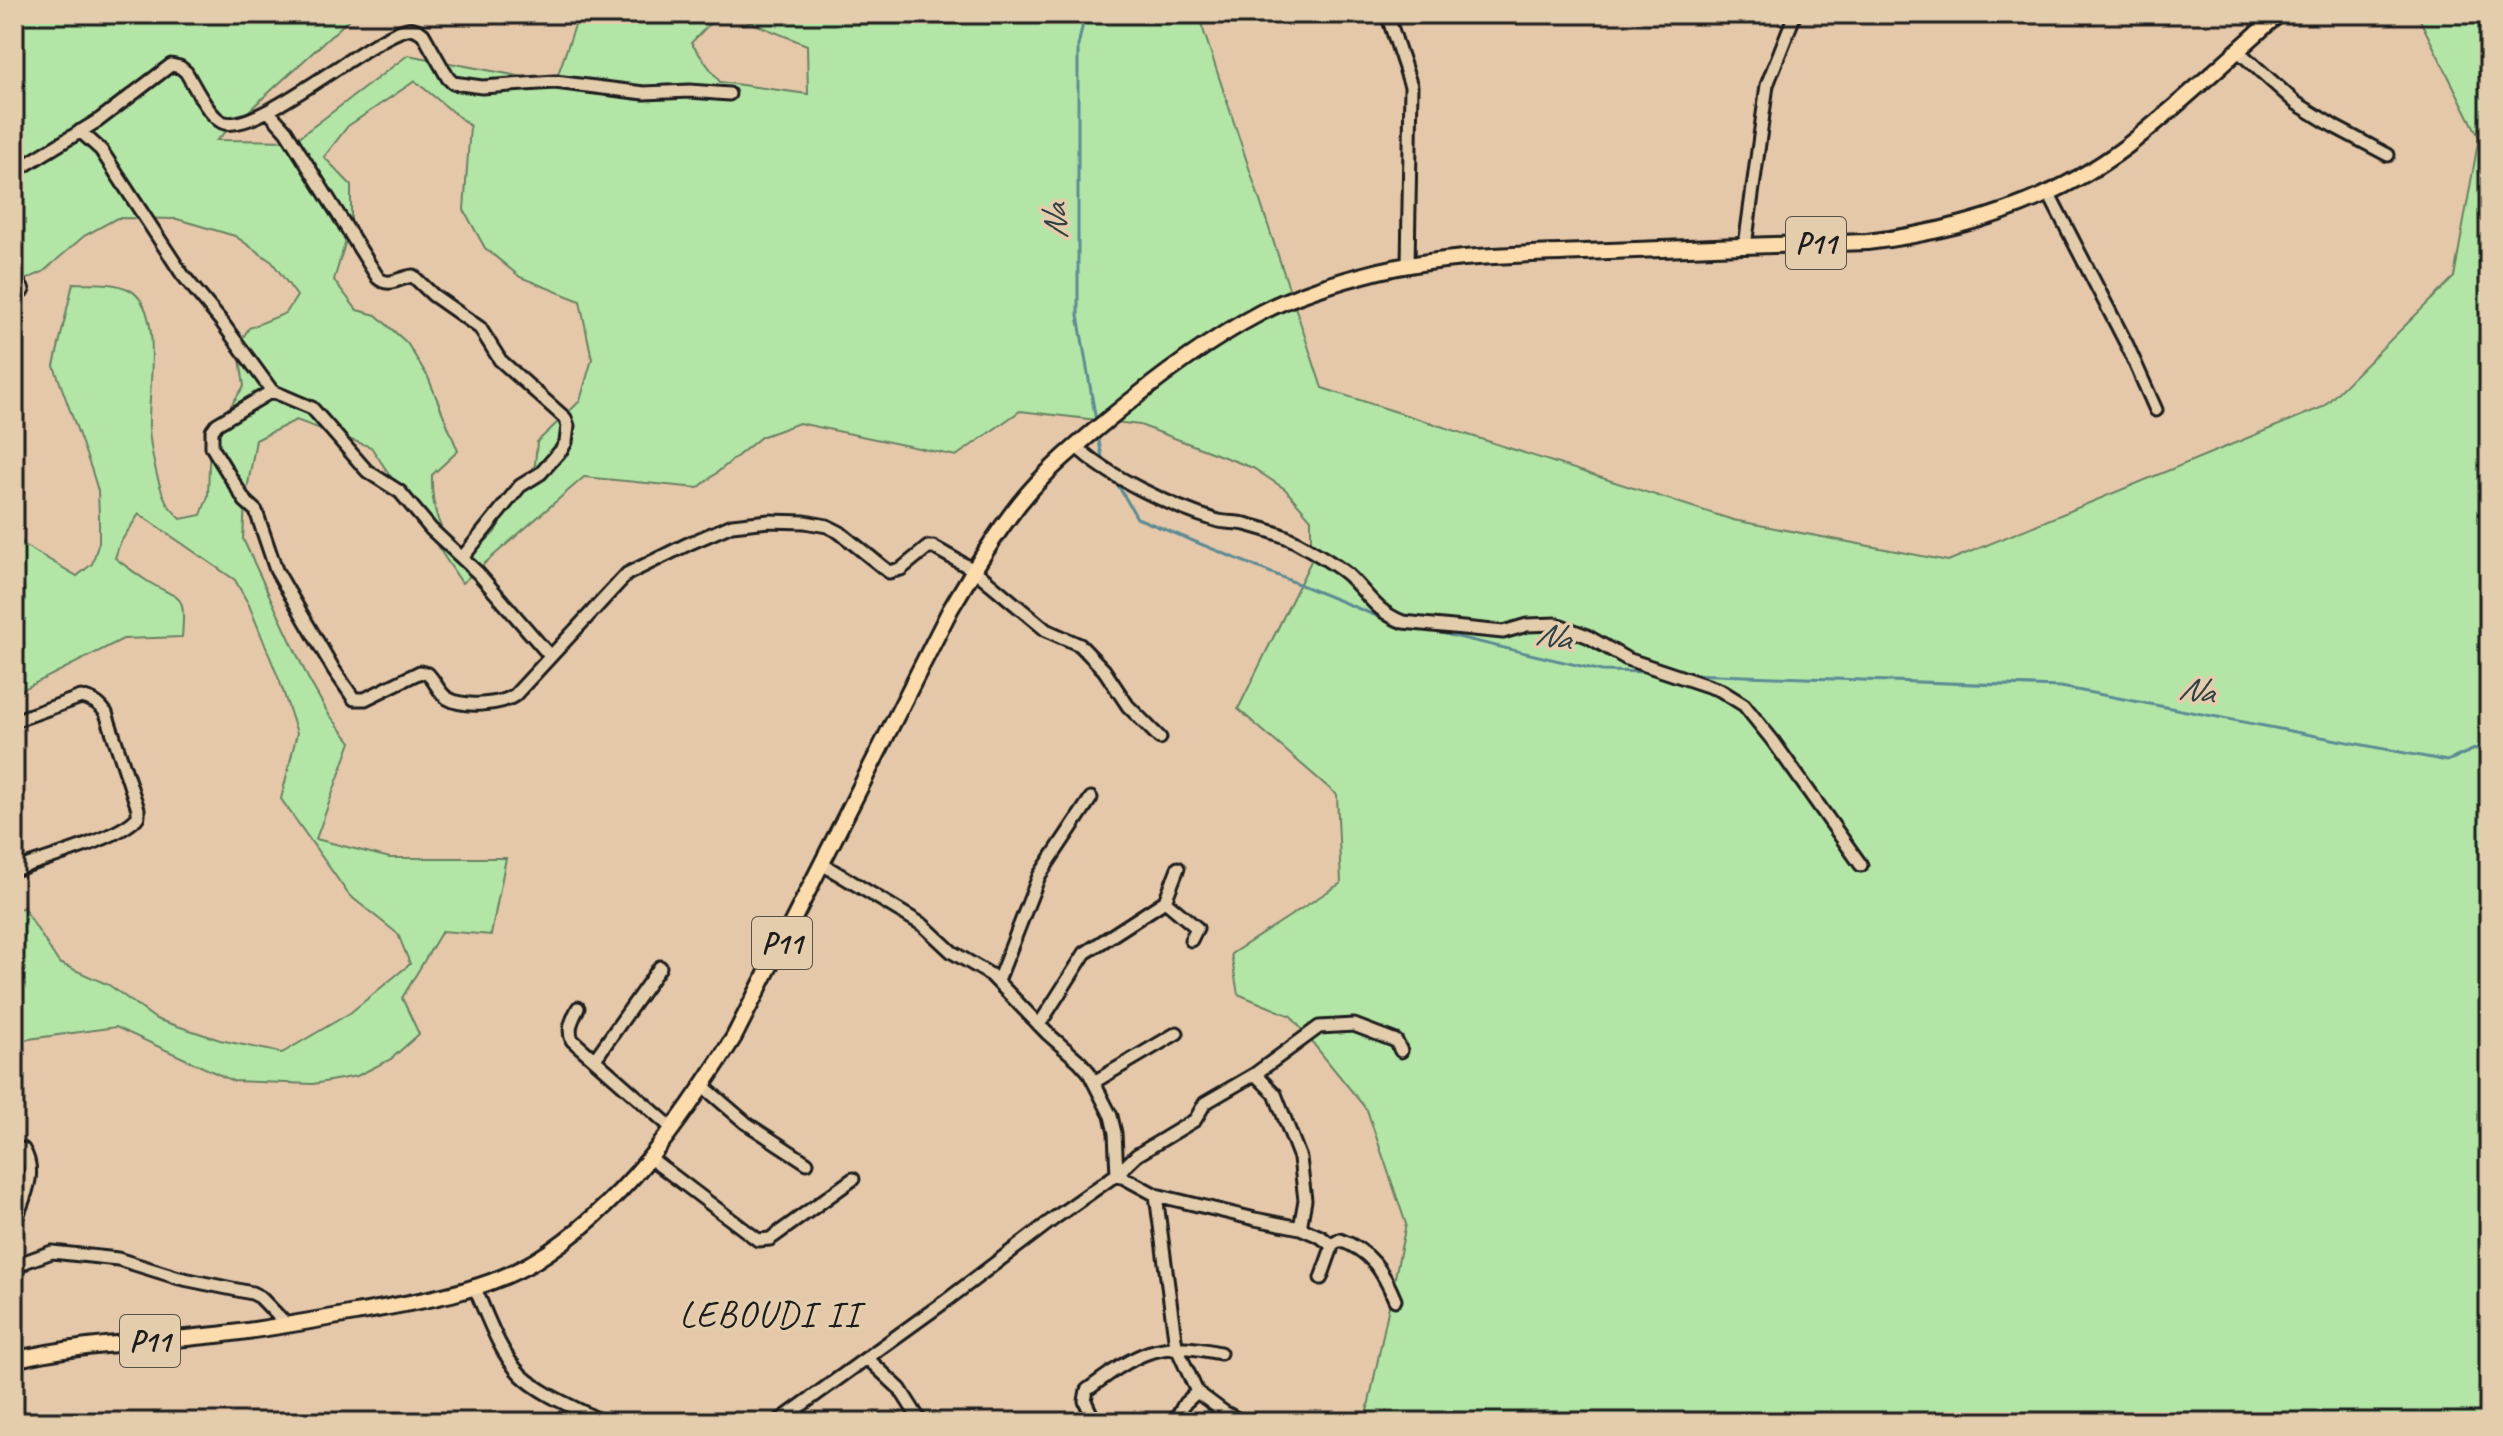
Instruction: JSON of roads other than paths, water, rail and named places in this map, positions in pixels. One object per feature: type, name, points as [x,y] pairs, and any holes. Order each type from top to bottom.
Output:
[{"type":"main road","name":"P11","points":[[14,1360],[104,1345],[287,1325],[388,1307],[474,1286],[533,1262],[599,1213],[673,1129],[734,1037],[950,610],[1020,502],[1076,446],[1142,392],[1191,356],[1259,314],[1350,279],[1408,265],[1486,257],[1867,242],[1912,237],[1960,226],[2048,192],[2125,147],[2279,14]]},
{"type":"street","points":[[1387,14],[1411,86],[1408,265]]},
{"type":"street","points":[[1745,246],[1767,85],[1795,14]]},
{"type":"street","points":[[14,172],[99,120],[171,65],[186,72],[220,121],[241,123],[268,111],[408,28],[423,34],[453,83],[482,87],[555,82],[644,93],[690,91],[729,94]]},
{"type":"street","points":[[2237,50],[2296,103],[2388,155]]},
{"type":"street","points":[[268,111],[286,131],[378,278],[389,283],[413,276],[433,295],[480,328],[508,368],[565,418],[568,426],[562,449],[541,473],[520,486],[462,558]]},
{"type":"street","points":[[80,131],[101,150],[182,274],[272,391],[312,408],[367,471],[400,492],[550,656]]},
{"type":"street","points":[[2048,192],[2120,331],[2156,410]]},
{"type":"street","points":[[14,276],[23,290]]},
{"type":"street","points":[[272,391],[217,424],[212,431],[212,447],[245,501],[256,511],[276,570],[334,670],[354,699],[359,701],[420,672],[432,677],[444,696],[455,702],[501,703],[515,695],[627,574],[732,525],[749,521],[805,522],[839,532],[889,572],[901,569],[928,547],[974,570],[1046,630],[1080,645],[1104,670],[1128,706],[1160,738]]},
{"type":"street","points":[[1076,446],[1091,462],[1187,510],[1218,521],[1245,524],[1299,543],[1346,573],[1375,606],[1403,622],[1503,632],[1527,625],[1556,624],[1587,636],[1627,659],[1720,690],[1744,705],[1861,865]]},
{"type":"street","points":[[14,721],[81,697],[92,699],[106,713],[138,809],[138,816],[130,826],[14,870]]},
{"type":"street","points":[[998,981],[1039,876],[1091,798]]},
{"type":"street","points":[[822,864],[923,925],[952,952],[991,975],[1079,1061],[1094,1082],[1114,1124],[1117,1174]]},
{"type":"street","points":[[1039,1025],[1085,953],[1165,901],[1178,868]]},
{"type":"street","points":[[1165,901],[1197,928],[1191,940]]},
{"type":"street","points":[[595,1059],[660,967]]},
{"type":"street","points":[[578,1008],[570,1025],[572,1040],[673,1129]]},
{"type":"street","points":[[778,1422],[1117,1174],[1137,1155],[1195,1120],[1205,1103],[1255,1074],[1319,1027],[1354,1025],[1396,1041],[1401,1051]]},
{"type":"street","points":[[1094,1082],[1177,1033]]},
{"type":"street","points":[[1255,1074],[1275,1094],[1300,1158],[1305,1200],[1300,1228]]},
{"type":"street","points":[[703,1086],[746,1123],[807,1163]]},
{"type":"street","points":[[14,1225],[31,1170],[30,1159],[23,1149]]},
{"type":"street","points":[[650,1158],[758,1240],[770,1239],[853,1179]]},
{"type":"street","points":[[1117,1174],[1156,1195],[1300,1228],[1331,1245]]},
{"type":"street","points":[[1156,1195],[1176,1346],[1197,1392],[1243,1422]]},
{"type":"street","points":[[1321,1278],[1331,1245],[1340,1240],[1358,1246],[1384,1273],[1395,1300]]},
{"type":"street","points":[[14,1270],[27,1261],[52,1252],[118,1259],[179,1278],[252,1293],[260,1297],[287,1325]]},
{"type":"street","points":[[474,1286],[506,1352],[523,1376],[540,1389],[603,1422]]},
{"type":"street","points":[[1095,1422],[1085,1401],[1087,1390],[1149,1350],[1194,1346],[1220,1353]]},
{"type":"street","points":[[868,1359],[900,1389],[921,1422]]},
{"type":"street","points":[[1174,1422],[1185,1403],[1197,1392]]},
{"type":"waterway","name":"Na","points":[[1085,14],[1078,46],[1078,315],[1096,421]]},
{"type":"waterway","name":"Na","points":[[1098,436],[1105,463]]},
{"type":"waterway","name":"Na","points":[[1115,480],[1137,518],[1389,621]]},
{"type":"waterway","name":"Na","points":[[1424,629],[1602,671],[1652,672]]},
{"type":"waterway","name":"Na","points":[[1687,674],[2061,687],[2447,761],[2489,743]]},
{"type":"district","name":"LEBOUDI II","points":[[770,1314]]}]
